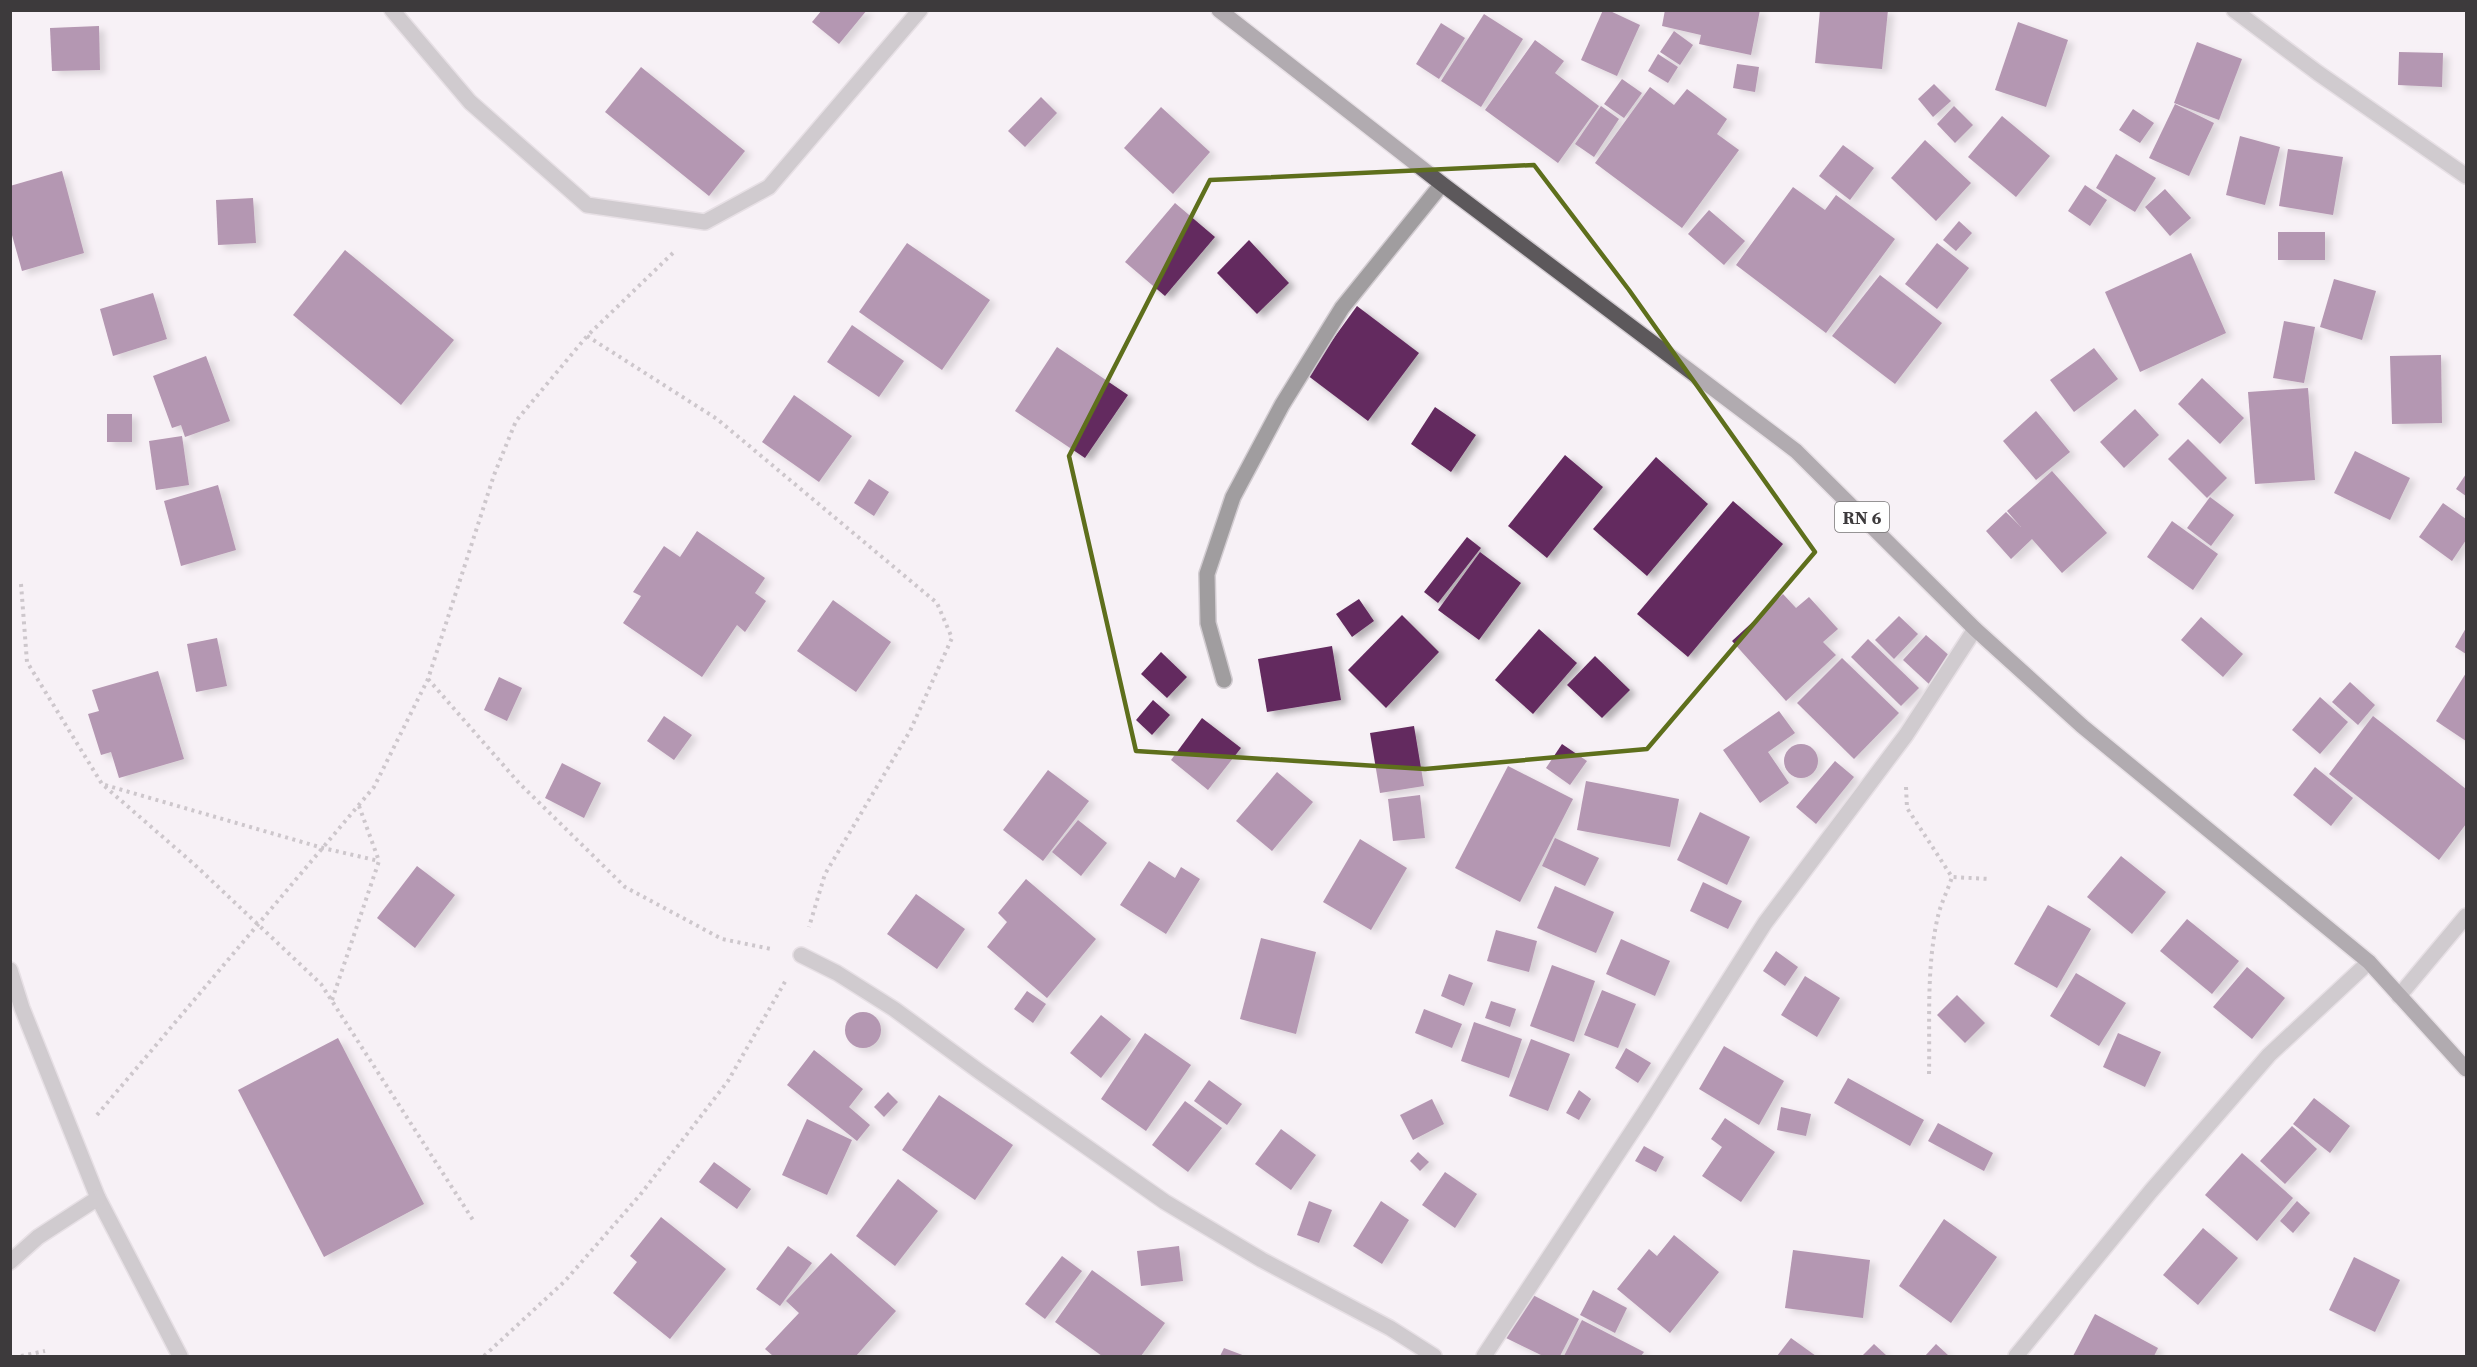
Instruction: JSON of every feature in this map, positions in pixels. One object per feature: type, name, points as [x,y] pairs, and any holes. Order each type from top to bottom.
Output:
[{"type":"main road","name":"RN 6","points":[[1219,10],[1442,184],[1796,451],[1975,629],[2082,726],[2369,962],[2466,1069]]},
{"type":"street","points":[[392,10],[470,102],[586,205],[705,222],[769,187],[920,10]]},
{"type":"street","points":[[2234,10],[2466,176]]},
{"type":"street","points":[[1224,680],[1208,623],[1207,574],[1233,497],[1282,405],[1342,308],[1442,184]]},
{"type":"street","points":[[1484,1356],[1645,1112],[1765,923],[1906,735],[1975,629]]},
{"type":"street","points":[[2399,996],[2466,916]]},
{"type":"street","points":[[801,955],[837,973],[894,1009],[1165,1202],[1263,1260],[1390,1328],[1434,1356]]},
{"type":"street","points":[[2016,1356],[2151,1191],[2270,1055],[2369,962]]},
{"type":"street","points":[[10,970],[22,1008],[98,1198],[180,1356]]},
{"type":"street","points":[[10,1262],[38,1237],[98,1198]]},
{"type":"path","points":[[75,1140],[374,787],[428,679],[494,474],[516,421],[587,336],[705,222]]},
{"type":"path","points":[[484,1356],[566,1281],[640,1195],[728,1081],[801,955],[825,874],[910,731],[952,638],[937,603],[717,419],[587,336]]},
{"type":"path","points":[[21,584],[27,662],[102,784],[195,865],[321,984],[473,1220]]},
{"type":"path","points":[[428,679],[519,783],[625,886],[722,939],[801,955]]},
{"type":"path","points":[[1906,735],[1907,808],[1952,877]]},
{"type":"path","points":[[102,784],[323,848],[379,861]]},
{"type":"path","points":[[332,1000],[379,861],[359,805]]},
{"type":"path","points":[[1952,877],[1990,879]]},
{"type":"path","points":[[1929,1074],[1930,982],[1933,950],[1938,915],[1952,877]]},
{"type":"path","points":[[21,1356],[45,1351]]},
{"type":"highlighted area","points":[[1534,165],[1629,290],[1815,552],[1647,749],[1425,769],[1136,751],[1069,456],[1210,180]]},
{"type":"building","points":[[822,10],[867,10],[839,44],[812,22]]},
{"type":"building","points":[[1603,10],[1608,10],[1640,25],[1617,76],[1581,60]]},
{"type":"building","points":[[1665,10],[1760,10],[1751,55],[1699,44],[1701,35],[1662,26]]},
{"type":"building","points":[[1820,10],[1888,10],[1882,69],[1815,63]]},
{"type":"building","points":[[1484,14],[1523,39],[1481,107],[1441,81]]},
{"type":"building","points":[[2018,22],[2068,40],[2046,107],[1995,90]]},
{"type":"building","points":[[1441,23],[1465,38],[1439,79],[1416,64]]},
{"type":"building","points":[[99,26],[100,70],[52,71],[50,28]]},
{"type":"building","points":[[1674,31],[1693,45],[1680,65],[1660,52]]},
{"type":"building","points":[[1535,40],[1564,61],[1555,73],[1599,106],[1558,163],[1485,110]]},
{"type":"building","points":[[2197,42],[2242,59],[2219,120],[2174,103]]},
{"type":"building","points":[[2399,52],[2443,53],[2442,87],[2398,85]]},
{"type":"building","points":[[1658,54],[1678,67],[1668,83],[1648,71]]},
{"type":"building","points":[[1737,64],[1759,67],[1755,92],[1733,88]]},
{"type":"building","points":[[641,67],[745,151],[709,196],[605,112]]},
{"type":"building","points":[[1622,79],[1642,93],[1624,118],[1604,104]]},
{"type":"building","points":[[1934,84],[1951,101],[1933,117],[1918,99]]},
{"type":"building","points":[[1650,87],[1674,105],[1687,89],[1727,119],[1717,134],[1739,150],[1682,228],[1595,163]]},
{"type":"building","points":[[1041,97],[1057,113],[1025,147],[1008,131]]},
{"type":"building","points":[[2175,104],[2214,123],[2189,176],[2149,158]]},
{"type":"building","points":[[1601,106],[1619,119],[1594,157],[1575,144]]},
{"type":"building","points":[[1954,106],[1973,125],[1955,143],[1937,124]]},
{"type":"building","points":[[1161,107],[1210,152],[1173,194],[1124,148]]},
{"type":"building","points":[[2133,109],[2154,123],[2140,143],[2119,130]]},
{"type":"building","points":[[2002,116],[2050,156],[2016,197],[1968,157]]},
{"type":"building","points":[[2240,136],[2280,147],[2265,205],[2226,195]]},
{"type":"building","points":[[1925,140],[1971,183],[1936,221],[1891,178]]},
{"type":"building","points":[[1843,145],[1874,168],[1850,200],[1819,176]]},
{"type":"building","points":[[2288,149],[2343,157],[2333,215],[2279,206]]},
{"type":"building","points":[[2116,154],[2156,178],[2135,212],[2096,188]]},
{"type":"building","points":[[62,171],[84,253],[22,271],[10,228],[10,186]]},
{"type":"building","points":[[2085,185],[2107,200],[2090,226],[2068,211]]},
{"type":"building","points":[[1793,187],[1825,210],[1836,195],[1895,239],[1826,333],[1736,265]]},
{"type":"building","points":[[2165,189],[2191,218],[2170,236],[2145,207]]},
{"type":"building","points":[[253,198],[256,243],[218,245],[216,200]]},
{"type":"building","points":[[1175,203],[1215,237],[1165,296],[1125,262]]},
{"type":"building","points":[[1709,210],[1745,241],[1724,265],[1688,234]]},
{"type":"building","points":[[1959,221],[1972,233],[1956,251],[1943,240]]},
{"type":"building","points":[[2278,232],[2325,232],[2325,260],[2278,260]]},
{"type":"building","points":[[1249,240],[1289,283],[1257,314],[1217,273]]},
{"type":"building","points":[[907,243],[990,300],[942,370],[859,312]]},
{"type":"building","points":[[1937,243],[1969,268],[1937,309],[1905,284]]},
{"type":"building","points":[[345,250],[454,340],[401,405],[293,315]]},
{"type":"building","points":[[2191,253],[2226,333],[2140,372],[2105,292]]},
{"type":"building","points":[[1880,275],[1942,323],[1895,384],[1832,336]]},
{"type":"building","points":[[2334,279],[2376,291],[2362,340],[2320,327]]},
{"type":"building","points":[[153,293],[167,339],[113,356],[100,309]]},
{"type":"building","points":[[1357,306],[1419,353],[1368,421],[1307,375]]},
{"type":"building","points":[[2284,321],[2315,327],[2304,383],[2273,378]]},
{"type":"building","points":[[852,325],[904,361],[879,397],[827,362]]},
{"type":"building","points":[[1057,347],[1128,395],[1085,458],[1015,411]]},
{"type":"building","points":[[2094,348],[2118,379],[2074,412],[2050,380]]},
{"type":"building","points":[[2441,355],[2442,423],[2392,424],[2390,356]]},
{"type":"building","points":[[206,356],[230,421],[185,437],[181,425],[172,428],[153,376]]},
{"type":"building","points":[[2202,378],[2244,418],[2220,444],[2178,404]]},
{"type":"building","points":[[2308,388],[2315,480],[2255,484],[2248,392]]},
{"type":"building","points":[[794,395],[852,436],[819,482],[762,442]]},
{"type":"building","points":[[1435,407],[1476,435],[1451,472],[1411,444]]},
{"type":"building","points":[[2135,409],[2159,435],[2124,468],[2100,442]]},
{"type":"building","points":[[2036,411],[2070,452],[2036,480],[2003,441]]},
{"type":"building","points":[[107,414],[132,414],[132,442],[107,442]]},
{"type":"building","points":[[182,436],[189,485],[156,490],[149,441]]},
{"type":"building","points":[[2188,439],[2227,478],[2207,498],[2168,459]]},
{"type":"building","points":[[2355,451],[2410,478],[2390,520],[2334,493]]},
{"type":"building","points":[[1565,455],[1603,487],[1547,558],[1508,526]]},
{"type":"building","points":[[1656,457],[1708,504],[1647,576],[1593,529]]},
{"type":"building","points":[[2052,471],[2107,533],[2062,573],[2032,539],[2011,559],[1986,531],[2006,512],[2021,527],[2007,511]]},
{"type":"building","points":[[2466,474],[2466,496],[2456,489]]},
{"type":"building","points":[[869,479],[889,492],[874,516],[854,503]]},
{"type":"building","points":[[218,485],[236,550],[181,566],[164,501]]},
{"type":"building","points":[[2210,497],[2234,515],[2211,546],[2187,528]]},
{"type":"building","points":[[1733,501],[1783,544],[1688,657],[1637,614]]},
{"type":"building","points":[[2443,503],[2466,519],[2466,540],[2452,561],[2419,537]]},
{"type":"building","points":[[2172,521],[2218,554],[2193,590],[2147,557]]},
{"type":"building","points":[[697,531],[765,578],[755,593],[766,601],[745,632],[737,625],[702,677],[623,623],[641,596],[633,592],[664,546],[680,557]]},
{"type":"building","points":[[1467,537],[1481,548],[1438,603],[1424,592]]},
{"type":"building","points":[[1480,552],[1521,583],[1479,640],[1438,610]]},
{"type":"building","points":[[1783,594],[1796,608],[1809,597],[1838,629],[1823,642],[1836,655],[1786,701],[1732,641]]},
{"type":"building","points":[[1359,599],[1374,621],[1352,637],[1336,614]]},
{"type":"building","points":[[833,600],[891,642],[856,692],[797,651]]},
{"type":"building","points":[[1402,615],[1439,652],[1386,708],[1348,670]]},
{"type":"building","points":[[1899,616],[1918,634],[1894,659],[1875,640]]},
{"type":"building","points":[[2201,617],[2243,654],[2223,677],[2181,640]]},
{"type":"building","points":[[2466,628],[2466,654],[2455,647]]},
{"type":"building","points":[[1539,629],[1577,663],[1533,714],[1495,680]]},
{"type":"building","points":[[1926,635],[1952,658],[1929,684],[1903,660]]},
{"type":"building","points":[[217,638],[227,686],[196,692],[187,644]]},
{"type":"building","points":[[1868,639],[1919,688],[1901,706],[1851,657]]},
{"type":"building","points":[[1332,646],[1341,700],[1267,712],[1258,659]]},
{"type":"building","points":[[1161,652],[1187,677],[1167,698],[1141,674]]},
{"type":"building","points":[[1595,656],[1630,690],[1602,718],[1567,685]]},
{"type":"building","points":[[1842,658],[1899,713],[1854,759],[1797,703]]},
{"type":"building","points":[[158,671],[184,759],[119,778],[111,752],[101,755],[88,714],[99,711],[92,690]]},
{"type":"building","points":[[2466,673],[2466,741],[2436,721]]},
{"type":"building","points":[[499,677],[522,688],[507,721],[484,710]]},
{"type":"building","points":[[2350,682],[2375,705],[2358,725],[2332,702]]},
{"type":"building","points":[[2320,697],[2348,722],[2320,754],[2292,730]]},
{"type":"building","points":[[1153,700],[1170,715],[1152,735],[1136,720]]},
{"type":"building","points":[[1779,711],[1795,733],[1768,752],[1789,783],[1760,803],[1723,750]]},
{"type":"building","points":[[664,716],[692,735],[674,760],[647,741]]},
{"type":"building","points":[[2373,716],[2466,789],[2466,824],[2439,860],[2329,774]]},
{"type":"building","points":[[1202,718],[1241,748],[1208,790],[1171,760]]},
{"type":"building","points":[[1414,726],[1424,786],[1380,793],[1370,733]]},
{"type":"building","points":[[1562,744],[1587,761],[1570,785],[1546,768]]},
{"type":"building","points":[[1801,744],[1813,749],[1818,761],[1813,773],[1801,778],[1789,773],[1784,761],[1789,749]]},
{"type":"building","points":[[1835,761],[1854,777],[1816,824],[1796,807]]},
{"type":"building","points":[[562,763],[601,783],[584,818],[545,798]]},
{"type":"building","points":[[1508,766],[1573,799],[1520,902],[1455,868]]},
{"type":"building","points":[[2315,767],[2353,798],[2331,826],[2293,795]]},
{"type":"building","points":[[1048,770],[1089,801],[1043,861],[1003,830]]},
{"type":"building","points":[[1277,772],[1313,802],[1272,851],[1236,821]]},
{"type":"building","points":[[1586,781],[1679,799],[1670,847],[1577,830]]},
{"type":"building","points":[[1420,795],[1425,838],[1393,841],[1388,799]]},
{"type":"building","points":[[1700,812],[1750,837],[1727,885],[1677,860]]},
{"type":"building","points":[[1078,820],[1107,843],[1081,876],[1052,852]]},
{"type":"building","points":[[1555,838],[1599,858],[1585,886],[1542,866]]},
{"type":"building","points":[[1360,839],[1407,868],[1371,930],[1323,902]]},
{"type":"building","points":[[2121,856],[2166,892],[2132,934],[2087,897]]},
{"type":"building","points":[[1149,861],[1175,878],[1181,867],[1200,879],[1166,934],[1120,905]]},
{"type":"building","points":[[417,866],[455,895],[415,948],[377,918]]},
{"type":"building","points":[[1026,879],[1096,939],[1047,998],[987,947],[1007,922],[998,913]]},
{"type":"building","points":[[1703,882],[1742,901],[1728,929],[1690,911]]},
{"type":"building","points":[[1555,886],[1614,912],[1596,953],[1537,928]]},
{"type":"building","points":[[916,894],[965,929],[937,969],[887,934]]},
{"type":"building","points":[[2048,905],[2091,929],[2057,988],[2014,964]]},
{"type":"building","points":[[2187,919],[2239,961],[2212,994],[2160,951]]},
{"type":"building","points":[[1496,930],[1537,941],[1529,972],[1487,961]]},
{"type":"building","points":[[1261,938],[1316,952],[1296,1034],[1240,1019]]},
{"type":"building","points":[[1621,939],[1670,961],[1655,996],[1606,974]]},
{"type":"building","points":[[1776,951],[1798,967],[1785,986],[1763,971]]},
{"type":"building","points":[[1552,965],[1595,981],[1574,1042],[1530,1026]]},
{"type":"building","points":[[2247,967],[2285,998],[2252,1039],[2213,1007]]},
{"type":"building","points":[[2076,973],[2126,1003],[2099,1046],[2050,1016]]},
{"type":"building","points":[[1449,974],[1473,983],[1464,1006],[1441,996]]},
{"type":"building","points":[[1805,976],[1840,998],[1817,1037],[1781,1015]]},
{"type":"building","points":[[1602,990],[1636,1004],[1618,1048],[1584,1035]]},
{"type":"building","points":[[1027,991],[1046,1004],[1033,1023],[1014,1009]]},
{"type":"building","points":[[1957,995],[1985,1023],[1965,1043],[1937,1015]]},
{"type":"building","points":[[1491,1001],[1516,1009],[1510,1027],[1485,1018]]},
{"type":"building","points":[[1424,1009],[1462,1024],[1452,1048],[1415,1033]]},
{"type":"building","points":[[863,1012],[876,1017],[881,1030],[876,1043],[863,1048],[850,1043],[845,1030],[850,1017]]},
{"type":"building","points":[[1101,1015],[1131,1039],[1101,1078],[1070,1053]]},
{"type":"building","points":[[1474,1022],[1522,1039],[1509,1078],[1461,1061]]},
{"type":"building","points":[[1145,1033],[1191,1065],[1146,1131],[1101,1099]]},
{"type":"building","points":[[2118,1033],[2161,1052],[2145,1087],[2103,1067]]},
{"type":"building","points":[[338,1038],[424,1204],[324,1257],[238,1090]]},
{"type":"building","points":[[1531,1039],[1570,1054],[1548,1111],[1509,1096]]},
{"type":"building","points":[[1724,1046],[1784,1081],[1759,1125],[1699,1089]]},
{"type":"building","points":[[1626,1048],[1651,1063],[1638,1083],[1615,1068]]},
{"type":"building","points":[[814,1050],[863,1089],[849,1107],[870,1125],[857,1141],[787,1085]]},
{"type":"building","points":[[1848,1078],[1924,1120],[1910,1146],[1834,1103]]},
{"type":"building","points":[[1209,1080],[1242,1104],[1227,1125],[1194,1101]]},
{"type":"building","points":[[1579,1090],[1591,1099],[1579,1120],[1566,1113]]},
{"type":"building","points":[[888,1092],[898,1102],[884,1117],[874,1107]]},
{"type":"building","points":[[939,1095],[1013,1145],[975,1200],[902,1150]]},
{"type":"building","points":[[2314,1098],[2350,1126],[2330,1153],[2293,1124]]},
{"type":"building","points":[[1432,1099],[1444,1124],[1413,1140],[1400,1115]]},
{"type":"building","points":[[1185,1101],[1222,1128],[1188,1172],[1152,1145]]},
{"type":"building","points":[[1781,1107],[1811,1114],[1806,1136],[1777,1130]]},
{"type":"building","points":[[1725,1118],[1775,1152],[1741,1202],[1702,1176],[1722,1147],[1711,1139]]},
{"type":"building","points":[[807,1119],[852,1140],[827,1195],[782,1175]]},
{"type":"building","points":[[1938,1123],[1993,1153],[1984,1171],[1928,1141]]},
{"type":"building","points":[[2292,1126],[2317,1149],[2285,1184],[2260,1161]]},
{"type":"building","points":[[1281,1129],[1316,1155],[1291,1190],[1255,1164]]},
{"type":"building","points":[[1644,1146],[1664,1157],[1656,1172],[1635,1161]]},
{"type":"building","points":[[1418,1152],[1429,1162],[1420,1171],[1410,1161]]},
{"type":"building","points":[[2242,1153],[2293,1198],[2257,1241],[2205,1195]]},
{"type":"building","points":[[714,1162],[751,1189],[737,1209],[699,1182]]},
{"type":"building","points":[[1445,1172],[1477,1194],[1455,1228],[1422,1205]]},
{"type":"building","points":[[898,1179],[938,1211],[895,1266],[856,1236]]},
{"type":"building","points":[[1309,1201],[1332,1210],[1319,1243],[1297,1235]]},
{"type":"building","points":[[1381,1201],[1409,1220],[1382,1264],[1353,1246]]},
{"type":"building","points":[[2297,1201],[2310,1213],[2293,1233],[2280,1221]]},
{"type":"building","points":[[661,1217],[726,1269],[670,1339],[613,1293],[637,1262],[630,1256]]},
{"type":"building","points":[[1944,1219],[1997,1257],[1951,1323],[1899,1286]]},
{"type":"building","points":[[2203,1228],[2238,1258],[2198,1305],[2163,1275]]},
{"type":"building","points":[[1674,1235],[1719,1272],[1670,1333],[1617,1289],[1649,1249],[1657,1256]]},
{"type":"building","points":[[788,1246],[812,1263],[780,1306],[756,1289]]},
{"type":"building","points":[[1179,1246],[1183,1281],[1141,1286],[1137,1251]]},
{"type":"building","points":[[1793,1250],[1870,1260],[1863,1318],[1785,1308]]},
{"type":"building","points":[[831,1253],[896,1311],[856,1356],[773,1356],[765,1349],[799,1313],[786,1301]]},
{"type":"building","points":[[1062,1256],[1082,1271],[1045,1319],[1025,1304]]},
{"type":"building","points":[[2354,1257],[2400,1280],[2375,1332],[2329,1310]]},
{"type":"building","points":[[1092,1270],[1165,1323],[1141,1356],[1102,1356],[1055,1322]]},
{"type":"building","points":[[1593,1290],[1627,1308],[1615,1333],[1580,1315]]},
{"type":"building","points":[[1529,1293],[1579,1319],[1560,1356],[1543,1356],[1506,1338]]},
{"type":"building","points":[[2095,1314],[2158,1348],[2154,1356],[2073,1356]]},
{"type":"building","points":[[1582,1320],[1644,1352],[1641,1356],[1564,1356]]},
{"type":"building","points":[[1791,1338],[1816,1356],[1777,1356]]},
{"type":"building","points":[[1874,1344],[1887,1356],[1862,1356]]},
{"type":"building","points":[[1936,1344],[1949,1356],[1925,1356]]},
{"type":"building","points":[[1224,1348],[1245,1356],[1220,1356]]}]
